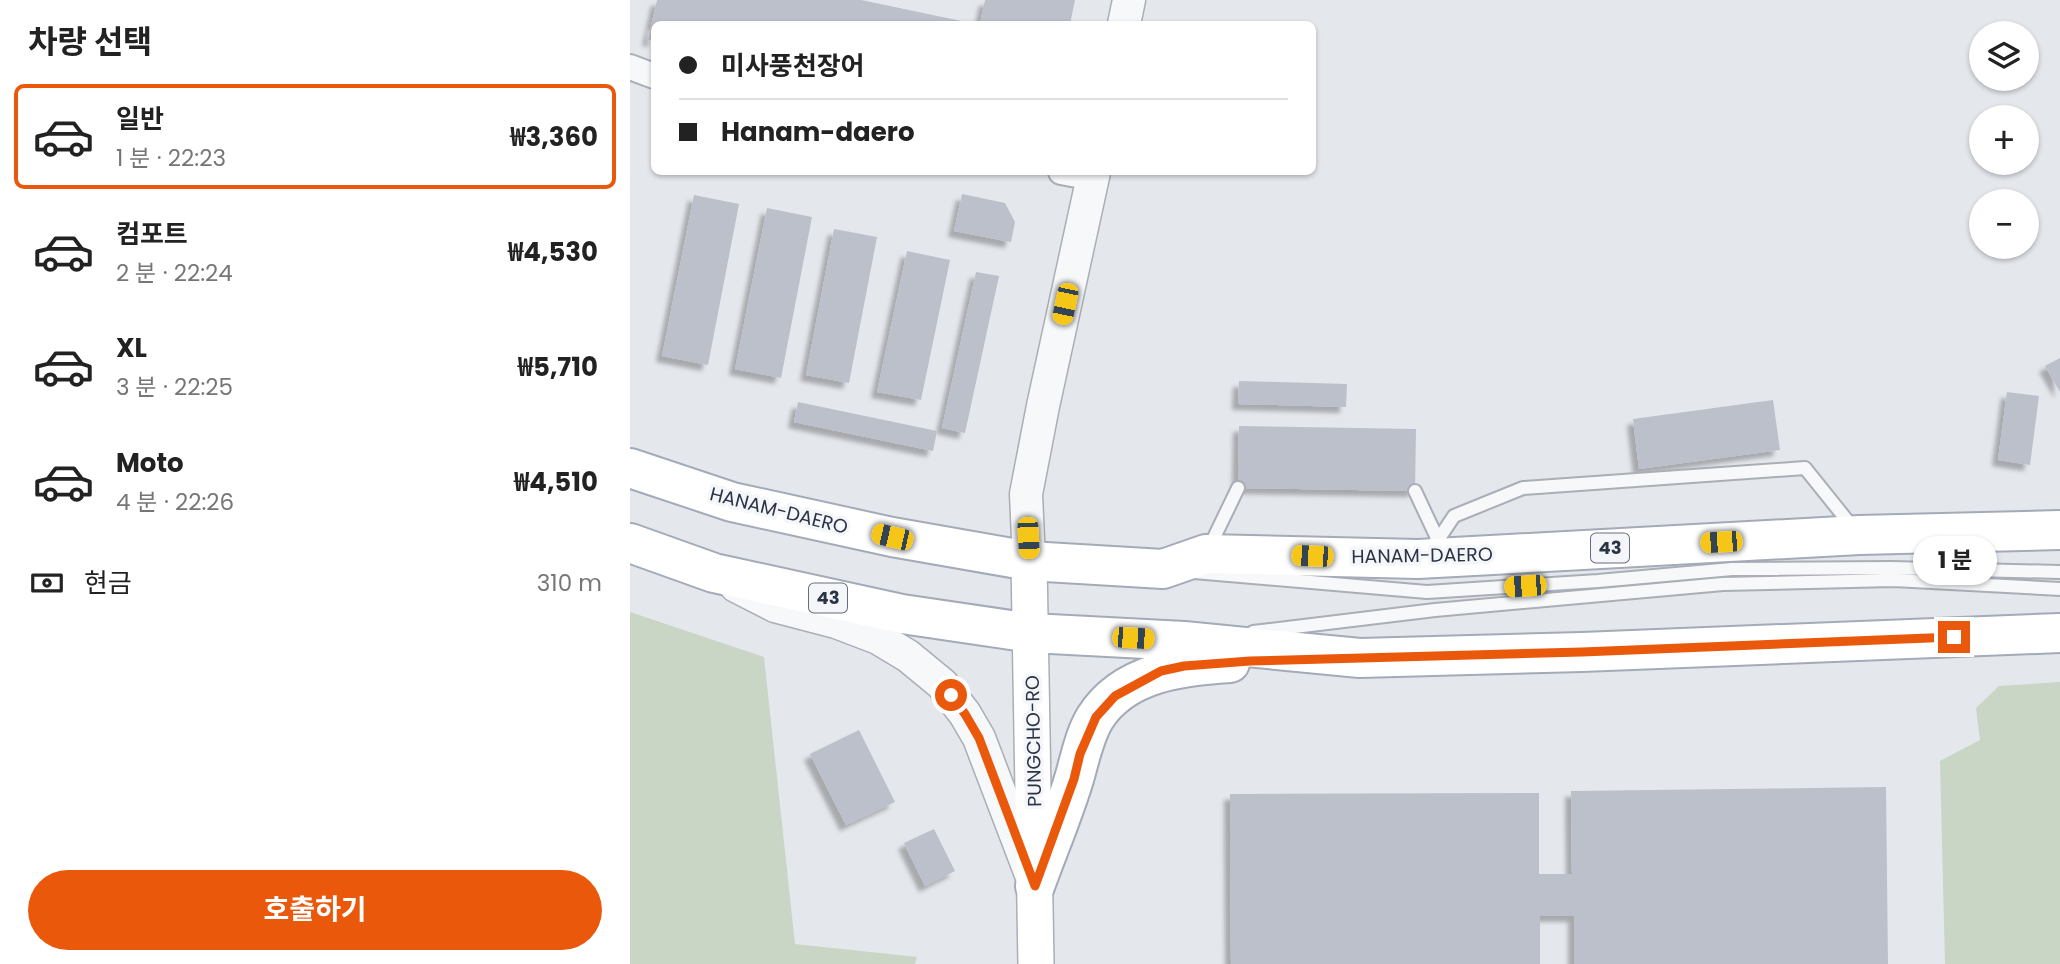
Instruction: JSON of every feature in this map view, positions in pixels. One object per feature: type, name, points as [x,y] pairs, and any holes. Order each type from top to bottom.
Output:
[{"type":"main road","name":"HANAM-DAERO","points":[[630,468],[732,502],[892,537],[1029,561],[1163,569],[1206,554],[2060,530]]},
{"type":"main road","name":"43","points":[[630,543],[714,573],[902,614],[1031,633],[1184,641],[1360,657],[1582,652],[2060,633]]},
{"type":"main road","name":"PUNGCHO-RO","points":[[1029,561],[1036,964]]},
{"type":"main road","points":[[1035,886],[1089,733],[1096,717],[1115,696],[1161,671],[1184,666],[1360,657]]},
{"type":"street","points":[[1125,21],[1129,0]]},
{"type":"street","points":[[630,67],[651,75]]},
{"type":"street","points":[[1029,561],[1026,494],[1093,175]]},
{"type":"street","points":[[714,573],[775,607],[836,622],[878,638],[908,656],[942,684],[979,738],[1035,886]]},
{"type":"lane","points":[[1428,549],[1454,516],[1523,488],[1805,468],[1859,535]]},
{"type":"lane","points":[[1206,554],[1238,488]]},
{"type":"lane","points":[[1415,491],[1428,549]]},
{"type":"lane","points":[[1163,569],[1427,592],[1732,569],[1891,568],[2060,572]]},
{"type":"lane","points":[[1184,641],[1435,610],[1723,584],[1894,580],[2060,589]]},
{"type":"green space","points":[[630,612],[764,657],[795,944],[917,957],[915,964],[630,964]]},
{"type":"green space","points":[[2060,682],[2060,964],[1945,964],[1940,761],[1980,740],[1976,708],[1999,686]]},
{"type":"building","points":[[657,0],[861,0],[961,21],[652,21]]},
{"type":"building","points":[[985,0],[1075,0],[1071,21],[981,21]]},
{"type":"building","points":[[962,194],[1005,203],[1015,222],[1011,242],[954,231]]},
{"type":"building","points":[[694,195],[739,204],[708,365],[662,356]]},
{"type":"building","points":[[767,208],[812,217],[781,378],[735,369]]},
{"type":"building","points":[[834,229],[877,237],[849,383],[806,375]]},
{"type":"building","points":[[907,251],[950,260],[921,400],[877,392]]},
{"type":"building","points":[[976,272],[999,276],[965,433],[942,428]]},
{"type":"building","points":[[2060,358],[2060,392],[2045,366]]},
{"type":"building","points":[[1239,381],[1347,384],[1346,407],[1238,404]]},
{"type":"building","points":[[2007,392],[2039,396],[2030,465],[1998,460]]},
{"type":"building","points":[[1773,400],[1780,450],[1639,469],[1633,419]]},
{"type":"building","points":[[798,402],[937,431],[933,451],[794,422]]},
{"type":"building","points":[[1239,426],[1416,429],[1415,491],[1238,488]]},
{"type":"building","points":[[859,730],[895,802],[846,825],[810,754]]},
{"type":"building","points":[[1886,787],[1888,964],[1574,964],[1574,916],[1540,916],[1540,964],[1231,964],[1230,794],[1539,793],[1539,874],[1572,874],[1571,791]]},
{"type":"building","points":[[934,829],[955,871],[925,886],[904,843]]},
{"type":"route","points":[[951,695],[979,738],[1035,886],[1074,779],[1080,754],[1096,717],[1115,696],[1161,671],[1184,666],[1250,661],[1582,652],[1954,637]]}]
